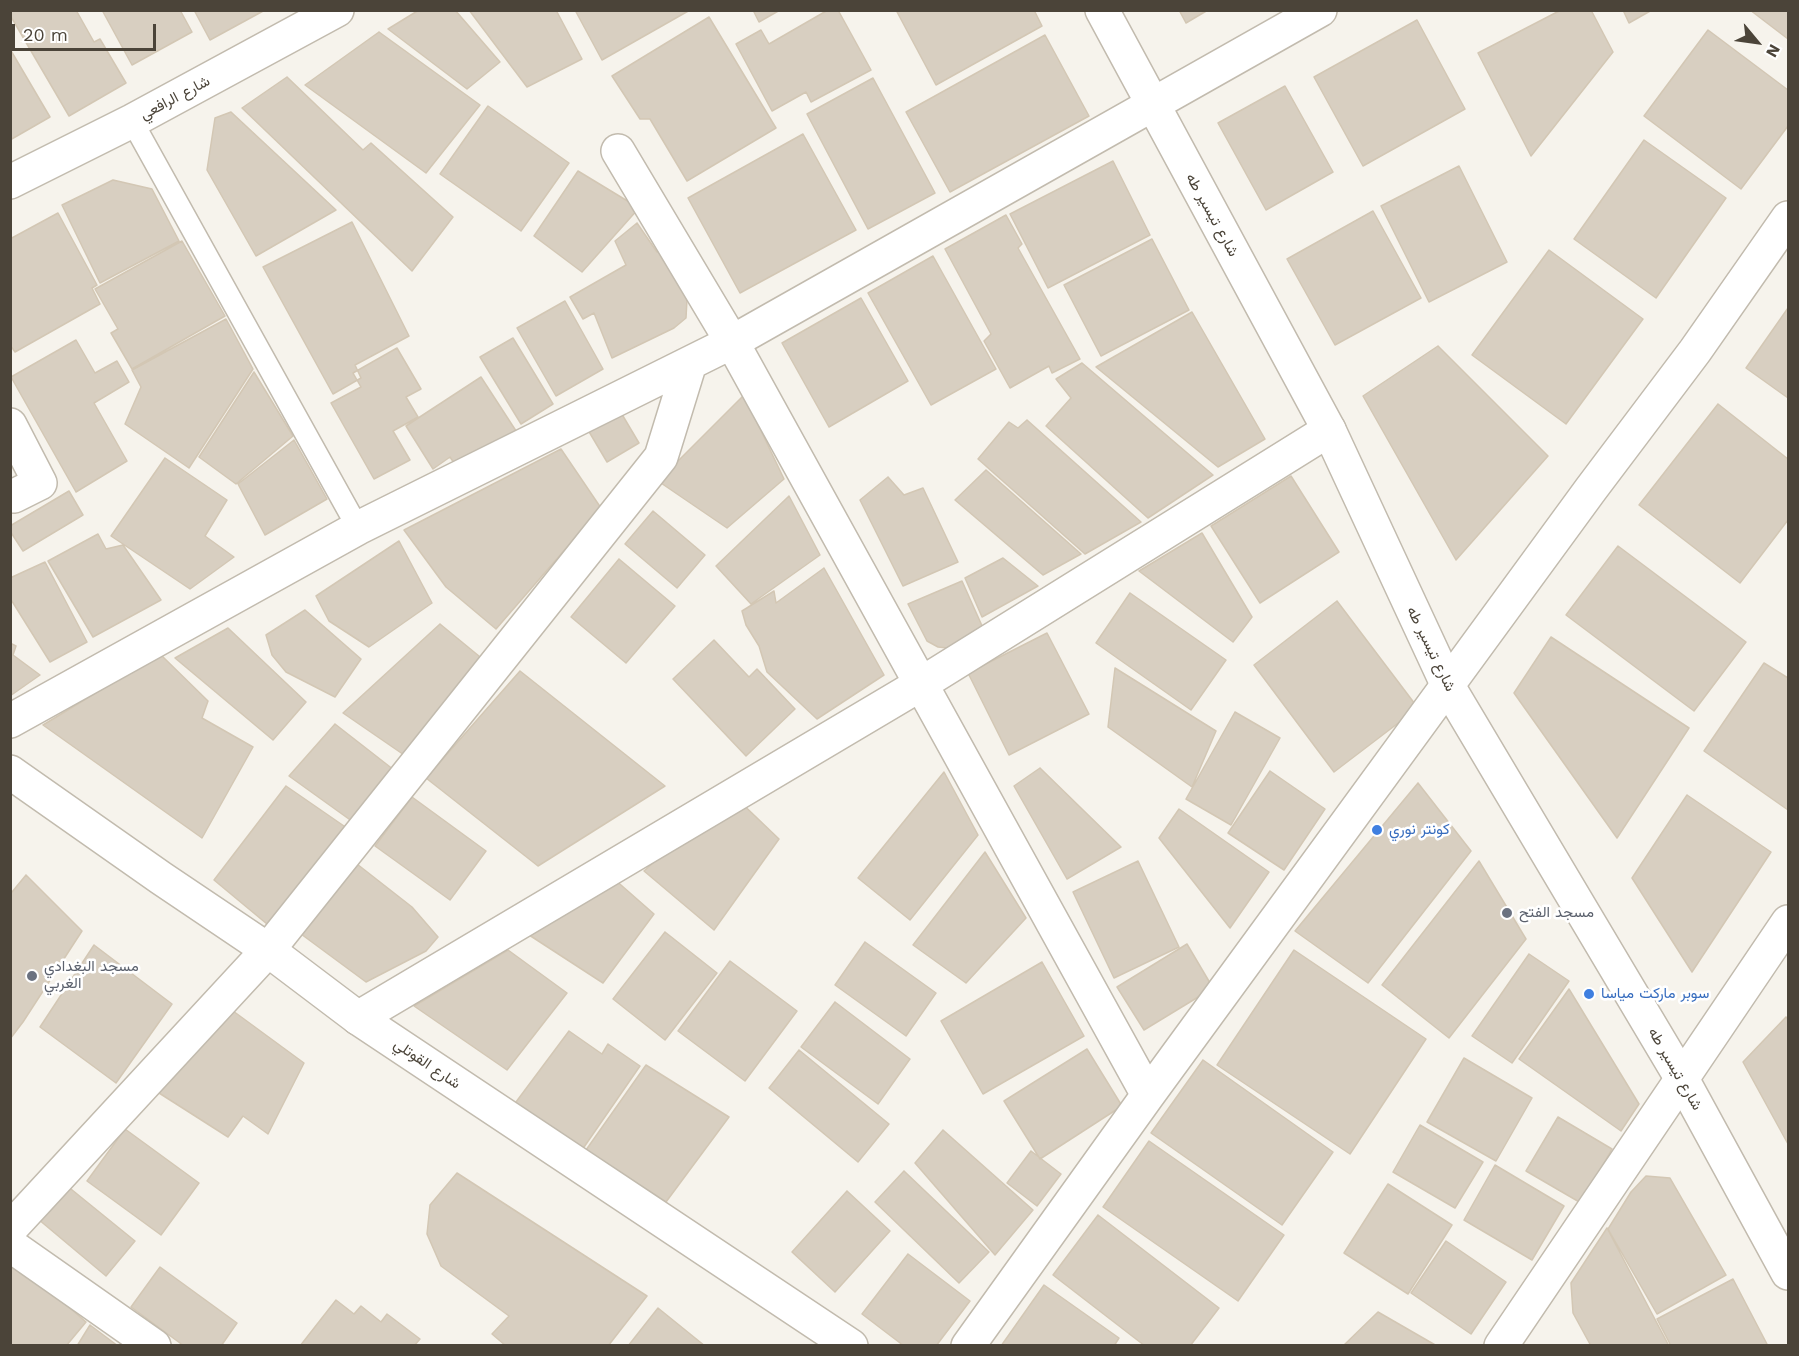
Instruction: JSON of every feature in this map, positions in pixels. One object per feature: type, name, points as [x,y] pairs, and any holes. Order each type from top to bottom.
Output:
[{"type":"street","name":"شارع الرافعي","points":[[10,182],[132,121],[337,10]]},
{"type":"street","name":"شارع تيسير طه","points":[[1102,10],[1329,430],[1448,686],[1682,1079],[1788,1273]]},
{"type":"street","points":[[10,722],[358,528],[732,342],[1320,10]]},
{"type":"street","points":[[618,151],[732,342],[1148,1095]]},
{"type":"street","points":[[968,1346],[1148,1095],[1591,489],[1695,351],[1788,218]]},
{"type":"street","points":[[10,1229],[267,950],[661,457],[690,363]]},
{"type":"street","points":[[10,425],[40,483],[14,496]]},
{"type":"street","points":[[358,1018],[921,684],[1329,430]]},
{"type":"street","name":"شارع القوتلي","points":[[10,772],[267,950],[358,1018],[850,1346]]},
{"type":"street","points":[[1501,1346],[1788,922]]},
{"type":"street","points":[[10,1245],[154,1346]]},
{"type":"lane","points":[[132,121],[358,528]]},
{"type":"building","points":[[10,10],[76,10],[94,42],[100,39],[126,83],[69,116],[10,15]]},
{"type":"building","points":[[102,10],[180,10],[192,32],[132,65]]},
{"type":"building","points":[[194,10],[265,10],[210,40]]},
{"type":"building","points":[[419,10],[455,10],[500,62],[467,89],[388,29]]},
{"type":"building","points":[[469,10],[556,10],[582,59],[527,87]]},
{"type":"building","points":[[575,10],[690,10],[602,60]]},
{"type":"building","points":[[753,10],[780,10],[759,22]]},
{"type":"building","points":[[828,10],[838,10],[871,70],[811,102],[806,92],[772,111],[736,44],[761,30],[769,44]]},
{"type":"building","points":[[896,10],[1034,10],[1042,26],[936,85]]},
{"type":"building","points":[[1179,10],[1208,10],[1186,23]]},
{"type":"building","points":[[1561,10],[1591,10],[1613,52],[1531,156],[1478,53]]},
{"type":"building","points":[[1623,10],[1652,10],[1629,23]]},
{"type":"building","points":[[1750,10],[1788,10],[1788,39]]},
{"type":"building","points":[[709,17],[776,128],[687,181],[650,119],[640,119],[612,76]]},
{"type":"building","points":[[1417,20],[1465,109],[1363,166],[1314,77]]},
{"type":"building","points":[[1708,30],[1788,90],[1788,126],[1741,189],[1644,116]]},
{"type":"building","points":[[379,32],[480,105],[426,173],[305,85]]},
{"type":"building","points":[[1045,35],[1089,116],[950,192],[906,112]]},
{"type":"building","points":[[10,49],[50,117],[10,140]]},
{"type":"building","points":[[287,77],[363,150],[371,143],[453,217],[412,271],[242,108]]},
{"type":"building","points":[[873,78],[935,193],[868,229],[807,114]]},
{"type":"building","points":[[1285,86],[1333,172],[1266,210],[1218,123]]},
{"type":"building","points":[[488,106],[569,163],[521,231],[440,174]]},
{"type":"building","points":[[231,112],[336,210],[256,256],[207,170],[215,118]]},
{"type":"building","points":[[803,134],[856,230],[740,293],[688,198]]},
{"type":"building","points":[[1644,140],[1726,198],[1656,298],[1574,239]]},
{"type":"building","points":[[1113,161],[1150,235],[1048,288],[1010,214]]},
{"type":"building","points":[[1459,166],[1507,262],[1429,302],[1381,206]]},
{"type":"building","points":[[578,171],[639,208],[582,272],[534,236]]},
{"type":"building","points":[[113,180],[152,189],[179,241],[100,283],[62,205]]},
{"type":"building","points":[[1373,211],[1421,298],[1335,345],[1287,259]]},
{"type":"building","points":[[58,213],[97,285],[92,288],[100,304],[15,352],[10,345],[10,239]]},
{"type":"building","points":[[1006,215],[1022,244],[1018,248],[1080,359],[1052,373],[1049,366],[1010,388],[984,341],[991,334],[945,249]]},
{"type":"building","points":[[352,222],[409,336],[355,365],[361,378],[333,394],[263,267]]},
{"type":"building","points":[[637,223],[657,252],[663,249],[687,299],[686,318],[674,328],[612,358],[594,313],[583,319],[570,297],[626,265],[615,241]]},
{"type":"building","points":[[1152,239],[1189,310],[1101,356],[1064,285]]},
{"type":"building","points":[[182,241],[225,316],[132,369],[111,333],[118,329],[95,289]]},
{"type":"building","points":[[1549,250],[1643,319],[1566,424],[1472,355]]},
{"type":"building","points":[[933,256],[996,369],[931,405],[868,293]]},
{"type":"building","points":[[861,298],[908,381],[829,427],[782,343]]},
{"type":"building","points":[[565,301],[603,369],[556,396],[517,328]]},
{"type":"building","points":[[1788,308],[1788,398],[1746,368]]},
{"type":"building","points":[[1192,312],[1265,439],[1218,467],[1096,367]]},
{"type":"building","points":[[226,319],[253,369],[189,468],[125,424],[141,387],[132,370]]},
{"type":"building","points":[[513,338],[553,404],[521,424],[480,357]]},
{"type":"building","points":[[76,340],[95,373],[117,361],[129,382],[94,403],[127,461],[76,492],[11,377]]},
{"type":"building","points":[[1438,346],[1548,456],[1456,560],[1363,396]]},
{"type":"building","points":[[397,348],[421,389],[406,397],[418,417],[393,431],[410,460],[374,479],[331,403],[361,387],[353,373]]},
{"type":"building","points":[[1082,363],[1213,475],[1148,518],[1046,426],[1071,398],[1056,379]]},
{"type":"building","points":[[254,372],[293,436],[236,484],[199,457]]},
{"type":"building","points":[[481,377],[520,437],[462,475],[450,457],[433,469],[406,426]]},
{"type":"building","points":[[744,395],[784,479],[727,528],[658,481]]},
{"type":"building","points":[[1718,404],[1788,459],[1788,520],[1740,583],[1639,505]]},
{"type":"building","points":[[620,411],[639,443],[607,462],[588,430]]},
{"type":"building","points":[[1027,420],[1141,522],[1085,554],[978,459],[1009,422],[1018,428]]},
{"type":"building","points":[[294,440],[327,499],[265,535],[238,484]]},
{"type":"building","points":[[561,449],[601,508],[496,629],[446,587],[404,530]]},
{"type":"building","points":[[165,458],[227,500],[205,536],[234,557],[190,589],[111,536]]},
{"type":"building","points":[[986,470],[1081,554],[1043,575],[955,500]]},
{"type":"building","points":[[1291,476],[1339,552],[1260,603],[1211,526]]},
{"type":"building","points":[[888,477],[904,495],[923,488],[958,562],[903,586],[860,500]]},
{"type":"building","points":[[69,491],[83,515],[23,551],[10,531],[10,526]]},
{"type":"building","points":[[789,496],[820,555],[751,604],[716,566]]},
{"type":"building","points":[[653,511],[705,555],[677,588],[625,544]]},
{"type":"building","points":[[1202,533],[1252,617],[1233,642],[1139,571]]},
{"type":"building","points":[[98,534],[106,549],[123,545],[161,600],[93,637],[48,561]]},
{"type":"building","points":[[399,541],[432,603],[369,647],[329,621],[316,596]]},
{"type":"building","points":[[1618,546],[1746,642],[1694,711],[1566,615]]},
{"type":"building","points":[[1003,558],[1038,586],[982,617],[965,578]]},
{"type":"building","points":[[619,559],[675,606],[626,663],[571,617]]},
{"type":"building","points":[[45,562],[87,642],[50,662],[10,598],[10,578]]},
{"type":"building","points":[[824,568],[884,675],[817,719],[767,672],[759,646],[746,625],[742,611],[774,591],[776,603]]},
{"type":"building","points":[[962,581],[983,628],[948,648],[938,647],[927,641],[908,604]]},
{"type":"building","points":[[1130,593],[1226,660],[1191,710],[1096,643]]},
{"type":"building","points":[[1337,601],[1418,708],[1334,772],[1254,665]]},
{"type":"building","points":[[305,610],[361,659],[335,697],[286,672],[272,655],[266,635]]},
{"type":"building","points":[[440,624],[485,661],[407,757],[343,713]]},
{"type":"building","points":[[228,628],[306,702],[273,740],[175,658]]},
{"type":"building","points":[[1047,633],[1089,714],[1009,755],[968,673]]},
{"type":"building","points":[[1551,637],[1689,728],[1617,838],[1514,693]]},
{"type":"building","points":[[714,640],[749,677],[757,669],[795,709],[746,756],[673,679]]},
{"type":"building","points":[[10,643],[16,646],[13,655],[40,675],[10,696]]},
{"type":"building","points":[[160,654],[208,701],[202,718],[253,747],[202,838],[43,725]]},
{"type":"building","points":[[1764,663],[1788,678],[1788,810],[1704,751]]},
{"type":"building","points":[[1115,668],[1216,731],[1192,787],[1108,727]]},
{"type":"building","points":[[520,671],[665,786],[538,866],[426,778]]},
{"type":"building","points":[[1235,712],[1280,738],[1231,825],[1186,799]]},
{"type":"building","points":[[335,724],[394,770],[360,827],[289,776]]},
{"type":"building","points":[[1040,768],[1121,847],[1067,879],[1014,786]]},
{"type":"building","points":[[1270,771],[1325,809],[1284,870],[1228,833]]},
{"type":"building","points":[[944,772],[978,835],[910,920],[858,878]]},
{"type":"building","points":[[1418,783],[1471,851],[1368,983],[1295,931]]},
{"type":"building","points":[[286,786],[357,835],[273,929],[214,880]]},
{"type":"building","points":[[731,793],[779,839],[714,930],[644,871]]},
{"type":"building","points":[[1687,795],[1771,852],[1692,972],[1632,878]]},
{"type":"building","points":[[412,797],[486,851],[450,900],[375,846]]},
{"type":"building","points":[[1179,809],[1269,872],[1230,928],[1159,838]]},
{"type":"building","points":[[985,852],[1026,918],[966,983],[913,945]]},
{"type":"building","points":[[1138,861],[1179,947],[1114,978],[1073,892]]},
{"type":"building","points":[[1479,861],[1526,939],[1449,1038],[1382,985]]},
{"type":"building","points":[[357,864],[412,907],[438,937],[426,951],[366,982],[301,934]]},
{"type":"building","name":"مسجد البغدادي الغربي","points":[[26,875],[82,931],[10,1039],[10,891],[12,892]]},
{"type":"building","points":[[613,878],[654,914],[603,983],[526,933]]},
{"type":"building","points":[[665,932],[717,973],[665,1040],[613,999]]},
{"type":"building","points":[[865,942],[936,993],[906,1036],[835,985]]},
{"type":"building","points":[[1187,944],[1213,988],[1144,1030],[1117,987]]},
{"type":"building","points":[[94,945],[172,1004],[116,1083],[40,1027]]},
{"type":"building","points":[[508,950],[567,993],[507,1070],[414,1006]]},
{"type":"building","points":[[1294,950],[1426,1039],[1350,1154],[1217,1065]]},
{"type":"building","points":[[1529,954],[1569,981],[1512,1063],[1472,1036]]},
{"type":"building","points":[[730,961],[797,1011],[745,1081],[678,1031]]},
{"type":"building","points":[[1042,962],[1084,1036],[983,1094],[941,1021]]},
{"type":"building","points":[[1569,989],[1639,1104],[1621,1131],[1519,1059]]},
{"type":"building","points":[[835,1002],[910,1059],[878,1104],[801,1047]]},
{"type":"building","points":[[229,1008],[304,1063],[268,1134],[243,1116],[228,1137],[159,1093]]},
{"type":"building","points":[[1786,1017],[1788,1019],[1788,1144],[1743,1062]]},
{"type":"building","points":[[569,1031],[602,1054],[608,1044],[640,1066],[582,1150],[513,1106]]},
{"type":"building","points":[[1087,1049],[1122,1106],[1040,1159],[1004,1101]]},
{"type":"building","points":[[799,1050],[889,1124],[858,1162],[769,1088]]},
{"type":"building","points":[[1464,1058],[1532,1098],[1496,1161],[1427,1122]]},
{"type":"building","points":[[1203,1060],[1333,1152],[1282,1225],[1151,1133]]},
{"type":"building","points":[[646,1065],[729,1117],[666,1202],[586,1150]]},
{"type":"building","points":[[1558,1117],[1612,1149],[1581,1203],[1526,1171]]},
{"type":"building","points":[[1420,1125],[1483,1162],[1455,1208],[1393,1172]]},
{"type":"building","points":[[125,1129],[199,1183],[161,1235],[87,1181]]},
{"type":"building","points":[[943,1130],[1033,1210],[995,1255],[915,1163]]},
{"type":"building","points":[[1149,1141],[1284,1235],[1238,1301],[1103,1207]]},
{"type":"building","points":[[1031,1151],[1061,1174],[1037,1206],[1007,1183]]},
{"type":"building","points":[[1495,1165],[1564,1206],[1532,1260],[1464,1220]]},
{"type":"building","points":[[904,1171],[989,1252],[959,1283],[875,1202]]},
{"type":"building","points":[[457,1173],[647,1296],[608,1346],[506,1346],[492,1334],[509,1316],[441,1266],[427,1234],[430,1205]]},
{"type":"building","points":[[1646,1176],[1670,1178],[1726,1275],[1657,1314],[1608,1229],[1631,1192]]},
{"type":"building","points":[[1388,1184],[1452,1225],[1408,1294],[1344,1253]]},
{"type":"building","points":[[66,1185],[135,1241],[106,1276],[38,1219]]},
{"type":"building","points":[[847,1191],[890,1231],[835,1292],[792,1252]]},
{"type":"building","points":[[1098,1215],[1219,1308],[1190,1346],[1145,1346],[1053,1275]]},
{"type":"building","points":[[1607,1228],[1669,1346],[1591,1346],[1573,1313],[1571,1283]]},
{"type":"building","points":[[1446,1241],[1506,1282],[1471,1334],[1411,1293]]},
{"type":"building","points":[[908,1254],[970,1301],[936,1346],[904,1346],[862,1314]]},
{"type":"building","points":[[10,1256],[86,1322],[66,1346],[10,1346]]},
{"type":"building","points":[[160,1267],[237,1323],[221,1346],[184,1346],[131,1307]]},
{"type":"building","points":[[1733,1279],[1768,1346],[1671,1346],[1657,1319]]},
{"type":"building","points":[[1044,1285],[1119,1338],[1114,1346],[1001,1346]]},
{"type":"building","points":[[336,1300],[354,1314],[361,1306],[381,1322],[387,1314],[420,1339],[414,1346],[300,1346]]},
{"type":"building","points":[[658,1308],[705,1346],[628,1346]]},
{"type":"building","points":[[1378,1312],[1437,1346],[1343,1346]]},
{"type":"building","points":[[90,1325],[118,1346],[77,1346]]},
{"type":"place","name":"كونتر نوري","points":[[1377,830]]},
{"type":"place","name":"مسجد الفتح","points":[[1507,913]]},
{"type":"place","name":"مسجد البغدادي الغربي","points":[[32,976]]},
{"type":"place","name":"سوبر ماركت مياسا","points":[[1589,994]]}]
